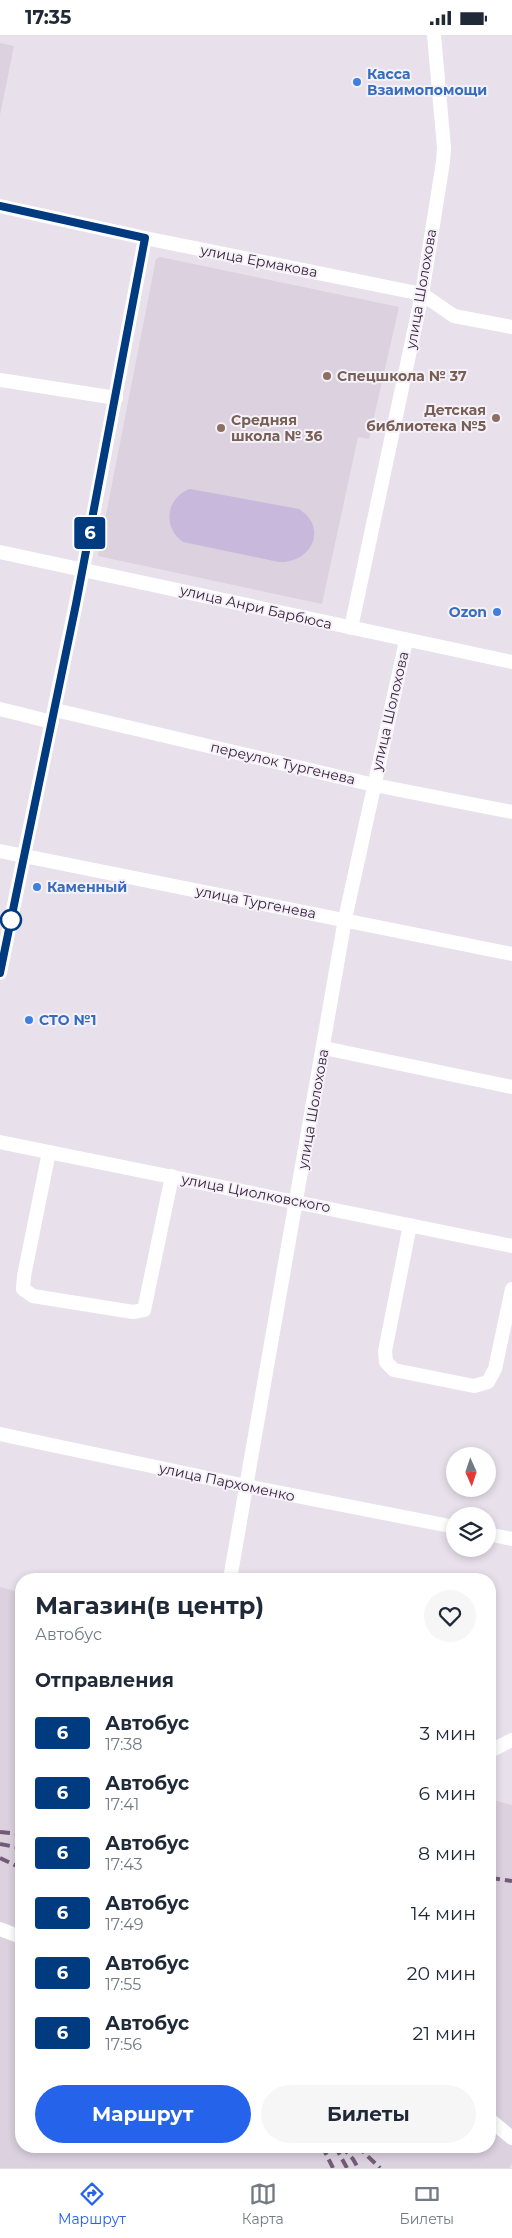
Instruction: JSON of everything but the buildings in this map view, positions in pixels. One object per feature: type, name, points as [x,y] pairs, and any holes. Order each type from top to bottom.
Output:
[{"type":"street","name":"улица Шолохова","points":[[351,628],[422,295],[444,148],[434,35]]},
{"type":"street","name":"улица Ермакова","points":[[0,206],[422,295],[454,316],[512,327]]},
{"type":"street","points":[[0,973],[83,569],[145,238]]},
{"type":"street","points":[[0,380],[116,398]]},
{"type":"street","name":"улица Анри Барбюса","points":[[0,552],[406,641],[512,662]]},
{"type":"street","name":"улица Шолохова","points":[[231,1573],[345,919],[406,641]]},
{"type":"street","name":"переулок Тургенева","points":[[0,709],[53,716],[374,785],[512,812]]},
{"type":"street","name":"улица Тургенева","points":[[0,851],[512,954]]},
{"type":"street","points":[[324,1048],[512,1087]]},
{"type":"street","name":"улица Циолковского","points":[[0,1142],[512,1246]]},
{"type":"street","points":[[50,1152],[24,1276],[23,1289],[33,1296],[133,1312],[144,1309],[172,1176]]},
{"type":"street","points":[[410,1225],[385,1351],[386,1361],[394,1370],[474,1386],[488,1382],[495,1369],[512,1289]]},
{"type":"street","name":"улица Пархоменко","points":[[0,1433],[246,1486],[446,1525]]},
{"type":"street","points":[[496,1536],[512,1539]]},
{"type":"street","points":[[496,1748],[512,1740]]},
{"type":"street","points":[[0,1929],[15,1935]]},
{"type":"street","points":[[496,2125],[512,2137]]},
{"type":"shaded area","points":[[0,43],[14,46],[0,115]]},
{"type":"shaded area","name":"Средняя школа № 36","points":[[160,257],[399,307],[369,439],[358,437],[322,604],[98,556],[156,259]]},
{"type":"shaded area","points":[[190,489],[299,509],[308,517],[313,525],[312,543],[300,557],[290,561],[279,562],[183,542],[172,529],[170,513],[176,499]]},
{"type":"shaded area","points":[[0,1587],[15,1591],[15,2153],[496,2153],[496,1801],[512,1805],[512,2163],[509,2168],[0,2168]]},
{"type":"railway","points":[[0,1832],[15,1833]]},
{"type":"railway","points":[[0,1844],[15,1847]]},
{"type":"railway","points":[[0,1858],[15,1865]]},
{"type":"railway","points":[[496,1879],[512,1881]]},
{"type":"railway","points":[[326,2153],[333,2168]]},
{"type":"railway","points":[[339,2153],[347,2168]]},
{"type":"railway","points":[[347,2153],[358,2168]]},
{"type":"railway","points":[[364,2153],[380,2168]]},
{"type":"bus line","name":"6","points":[[0,206],[145,238],[76,604],[0,973]]},
{"type":"place","name":"Касса Взаимопомощи","points":[[357,82]]},
{"type":"place","name":"Спецшкола № 37","points":[[327,376]]},
{"type":"place","name":"Детская библиотека №5","points":[[496,418]]},
{"type":"place","name":"Средняя школа № 36","points":[[221,428]]},
{"type":"place","name":"Ozon","points":[[497,612]]},
{"type":"place","name":"Каменный","points":[[37,887]]},
{"type":"place","name":"СТО №1","points":[[29,1020]]}]
